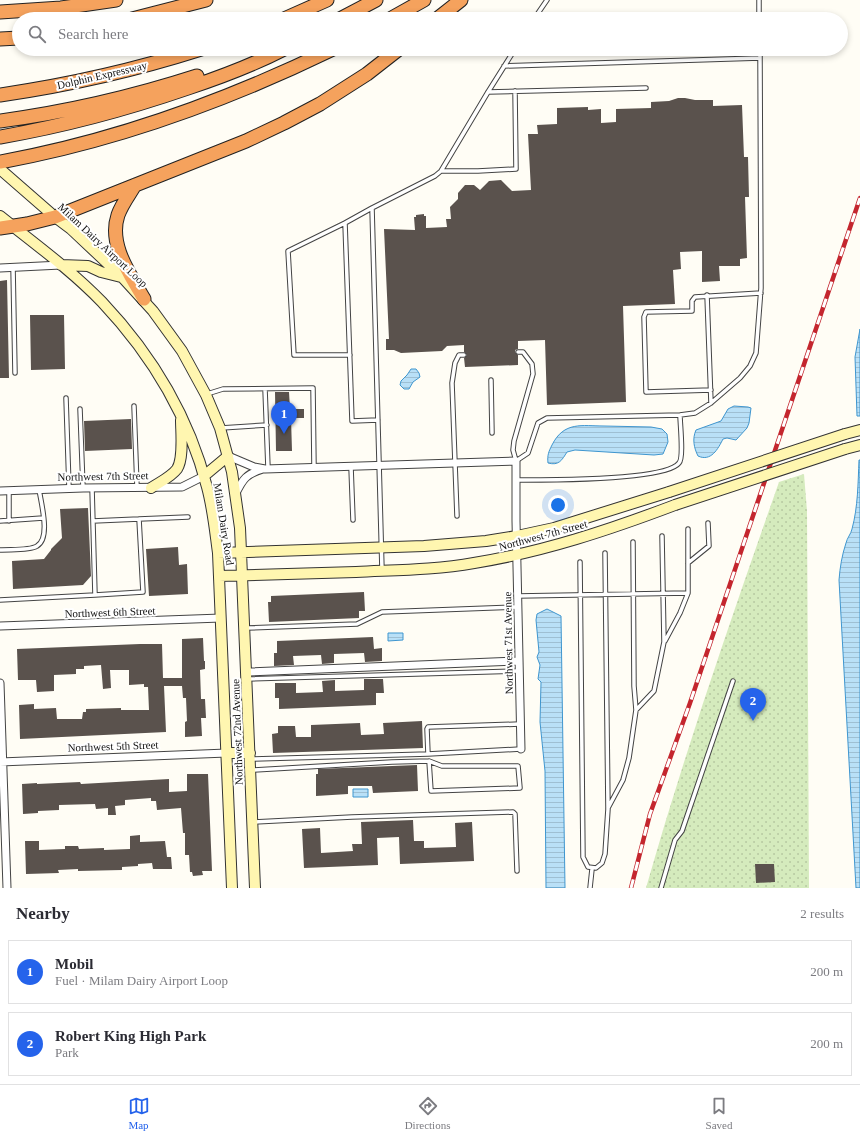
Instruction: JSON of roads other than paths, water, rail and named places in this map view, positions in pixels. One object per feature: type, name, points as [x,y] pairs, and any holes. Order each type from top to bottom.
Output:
[{"type":"highway","points":[[0,12],[61,8],[116,0]]},
{"type":"highway","points":[[159,12],[206,0]]},
{"type":"highway","points":[[300,12],[328,0]]},
{"type":"highway","points":[[353,12],[376,0]]},
{"type":"highway","points":[[403,12],[424,0]]},
{"type":"highway","points":[[445,12],[461,0]]},
{"type":"highway","points":[[0,39],[12,38]]},
{"type":"highway","name":"Dolphin Expressway","points":[[0,95],[57,86],[117,73],[177,56]]},
{"type":"highway","points":[[0,121],[67,111],[153,90],[208,72],[250,56]]},
{"type":"highway","points":[[0,137],[88,118],[153,100],[217,78],[269,56]]},
{"type":"highway","points":[[0,162],[27,157],[108,137],[177,115],[260,83],[318,56]]},
{"type":"highway","points":[[0,228],[14,227],[55,217],[246,141],[320,104],[367,74],[390,56]]},
{"type":"highway","points":[[135,185],[118,216],[116,237],[122,258],[144,299]]},
{"type":"main road","name":"Milam Dairy Airport Loop","points":[[0,169],[71,229],[122,277],[144,299],[182,351],[206,395],[220,428],[228,456],[236,494],[243,576]]},
{"type":"main road","points":[[0,216],[61,265],[102,303],[138,344],[154,365],[181,416],[192,440],[204,476],[228,456]]},
{"type":"main road","points":[[61,265],[83,265],[92,267],[101,272],[122,277]]},
{"type":"main road","points":[[152,488],[170,476],[179,465],[181,456],[181,416]]},
{"type":"main road","name":"Northwest 7th Street","points":[[218,553],[382,548],[468,543],[517,536],[587,518],[860,430]]},
{"type":"main road","name":"Northwest 7th Street","points":[[219,576],[382,571],[438,568],[473,564],[517,555],[574,540],[860,445]]},
{"type":"main road","name":"Milam Dairy Road","points":[[204,476],[210,500],[218,553],[219,576]]},
{"type":"main road","name":"Northwest 72nd Avenue","points":[[219,576],[232,888]]},
{"type":"main road","name":"Northwest 72nd Avenue","points":[[243,576],[255,888]]},
{"type":"main road","points":[[227,753],[250,756]]},
{"type":"main road","points":[[250,888],[255,888]]},
{"type":"street","points":[[0,268],[61,265]]},
{"type":"street","points":[[228,456],[254,467],[266,468],[516,461]]},
{"type":"street","name":"Northwest 71st Avenue","points":[[516,461],[521,749]]},
{"type":"street","points":[[236,494],[245,478],[254,472],[266,468]]},
{"type":"street","name":"Northwest 7th Street","points":[[0,491],[69,488],[182,487],[204,476]]},
{"type":"street","name":"Northwest 6th Street","points":[[0,626],[221,618]]},
{"type":"street","points":[[247,675],[519,661]]},
{"type":"street","points":[[0,683],[1,762],[8,888]]},
{"type":"street","name":"Northwest 5th Street","points":[[1,762],[227,753]]},
{"type":"lane","points":[[539,12],[547,0]]},
{"type":"lane","points":[[759,0],[759,12]]},
{"type":"lane","points":[[350,355],[294,355],[288,251],[435,176],[441,171],[510,56]]},
{"type":"lane","points":[[504,66],[760,58],[761,293],[757,345],[754,360],[740,378],[711,403],[696,413],[680,415],[547,418],[538,423],[528,453],[516,461],[514,441],[533,374],[532,364],[522,352],[518,352]]},
{"type":"lane","points":[[488,92],[646,88]]},
{"type":"lane","points":[[441,171],[516,169],[515,91]]},
{"type":"lane","points":[[372,208],[382,571]]},
{"type":"lane","points":[[345,223],[352,421],[378,420]]},
{"type":"lane","points":[[13,267],[15,373]]},
{"type":"lane","points":[[711,390],[646,392],[644,317],[646,312],[692,311],[692,301],[695,297],[707,295],[761,293]]},
{"type":"lane","points":[[707,295],[711,403]]},
{"type":"lane","points":[[457,516],[452,383],[455,363],[459,356],[464,355]]},
{"type":"lane","points":[[491,380],[492,433]]},
{"type":"lane","points":[[206,395],[223,389],[313,388],[314,466]]},
{"type":"lane","points":[[265,389],[267,425],[266,468]]},
{"type":"lane","points":[[66,398],[69,488]]},
{"type":"lane","points":[[134,406],[136,487]]},
{"type":"lane","points":[[80,408],[83,488]]},
{"type":"lane","points":[[516,480],[634,476],[658,472],[674,467],[679,464],[681,457],[680,415]]},
{"type":"lane","points":[[220,428],[267,425]]},
{"type":"lane","points":[[351,465],[353,520]]},
{"type":"lane","points":[[92,488],[94,595]]},
{"type":"lane","points":[[0,550],[36,547],[43,542],[45,532],[39,489]]},
{"type":"lane","points":[[9,490],[9,521]]},
{"type":"lane","points":[[93,521],[188,517]]},
{"type":"lane","points":[[0,522],[43,518]]},
{"type":"lane","points":[[0,600],[143,592],[139,519]]},
{"type":"lane","points":[[688,563],[709,546],[708,523]]},
{"type":"lane","points":[[664,642],[680,613],[688,593],[688,529]]},
{"type":"lane","points":[[636,710],[654,691],[664,642],[662,536]]},
{"type":"lane","points":[[608,809],[623,780],[627,766],[636,710],[634,686],[634,594],[632,542]]},
{"type":"lane","points":[[592,869],[596,868],[602,863],[605,854],[608,809],[605,553]]},
{"type":"lane","points":[[580,562],[583,858],[588,867],[592,869]]},
{"type":"lane","points":[[518,596],[688,593]]},
{"type":"lane","points":[[245,628],[357,624],[382,612],[518,607]]},
{"type":"lane","points":[[247,675],[519,671]]},
{"type":"lane","points":[[661,888],[675,840],[682,831],[733,681]]},
{"type":"lane","points":[[428,754],[428,727],[520,724]]},
{"type":"lane","points":[[250,756],[428,754],[521,749]]},
{"type":"lane","points":[[251,770],[429,761],[442,766],[518,766],[520,788],[431,791],[429,761]]},
{"type":"lane","points":[[253,822],[360,816],[513,812],[515,814],[517,871]]},
{"type":"lane","points":[[590,888],[592,869]]},
{"type":"water","points":[[860,329],[860,416],[857,416],[855,357]]},
{"type":"water","points":[[411,369],[416,369],[420,377],[413,382],[409,389],[404,389],[400,385],[401,381]]},
{"type":"water","points":[[734,406],[751,408],[747,428],[736,440],[727,438],[723,439],[714,454],[707,457],[698,456],[694,443],[696,430],[721,421],[728,409]]},
{"type":"water","points":[[574,426],[651,427],[662,429],[667,434],[668,442],[663,454],[654,455],[575,450],[567,452],[558,463],[548,463],[548,455],[552,445],[557,437],[568,428]]},
{"type":"water","points":[[859,460],[860,888],[856,888],[839,580],[843,552],[854,521]]},
{"type":"water","points":[[547,609],[561,616],[565,888],[546,888],[545,771],[540,722],[541,682],[538,679],[540,665],[537,657],[539,652],[536,620],[537,614]]},
{"type":"water","points":[[388,633],[403,633],[403,640],[388,641]]},
{"type":"water","points":[[353,789],[368,789],[368,797],[353,797]]},
{"type":"railway","points":[[631,888],[650,814],[690,703],[860,198]]},
{"type":"place","name":"Mobil","points":[[284,434]]},
{"type":"place","name":"Robert King High Park","points":[[753,721]]}]
